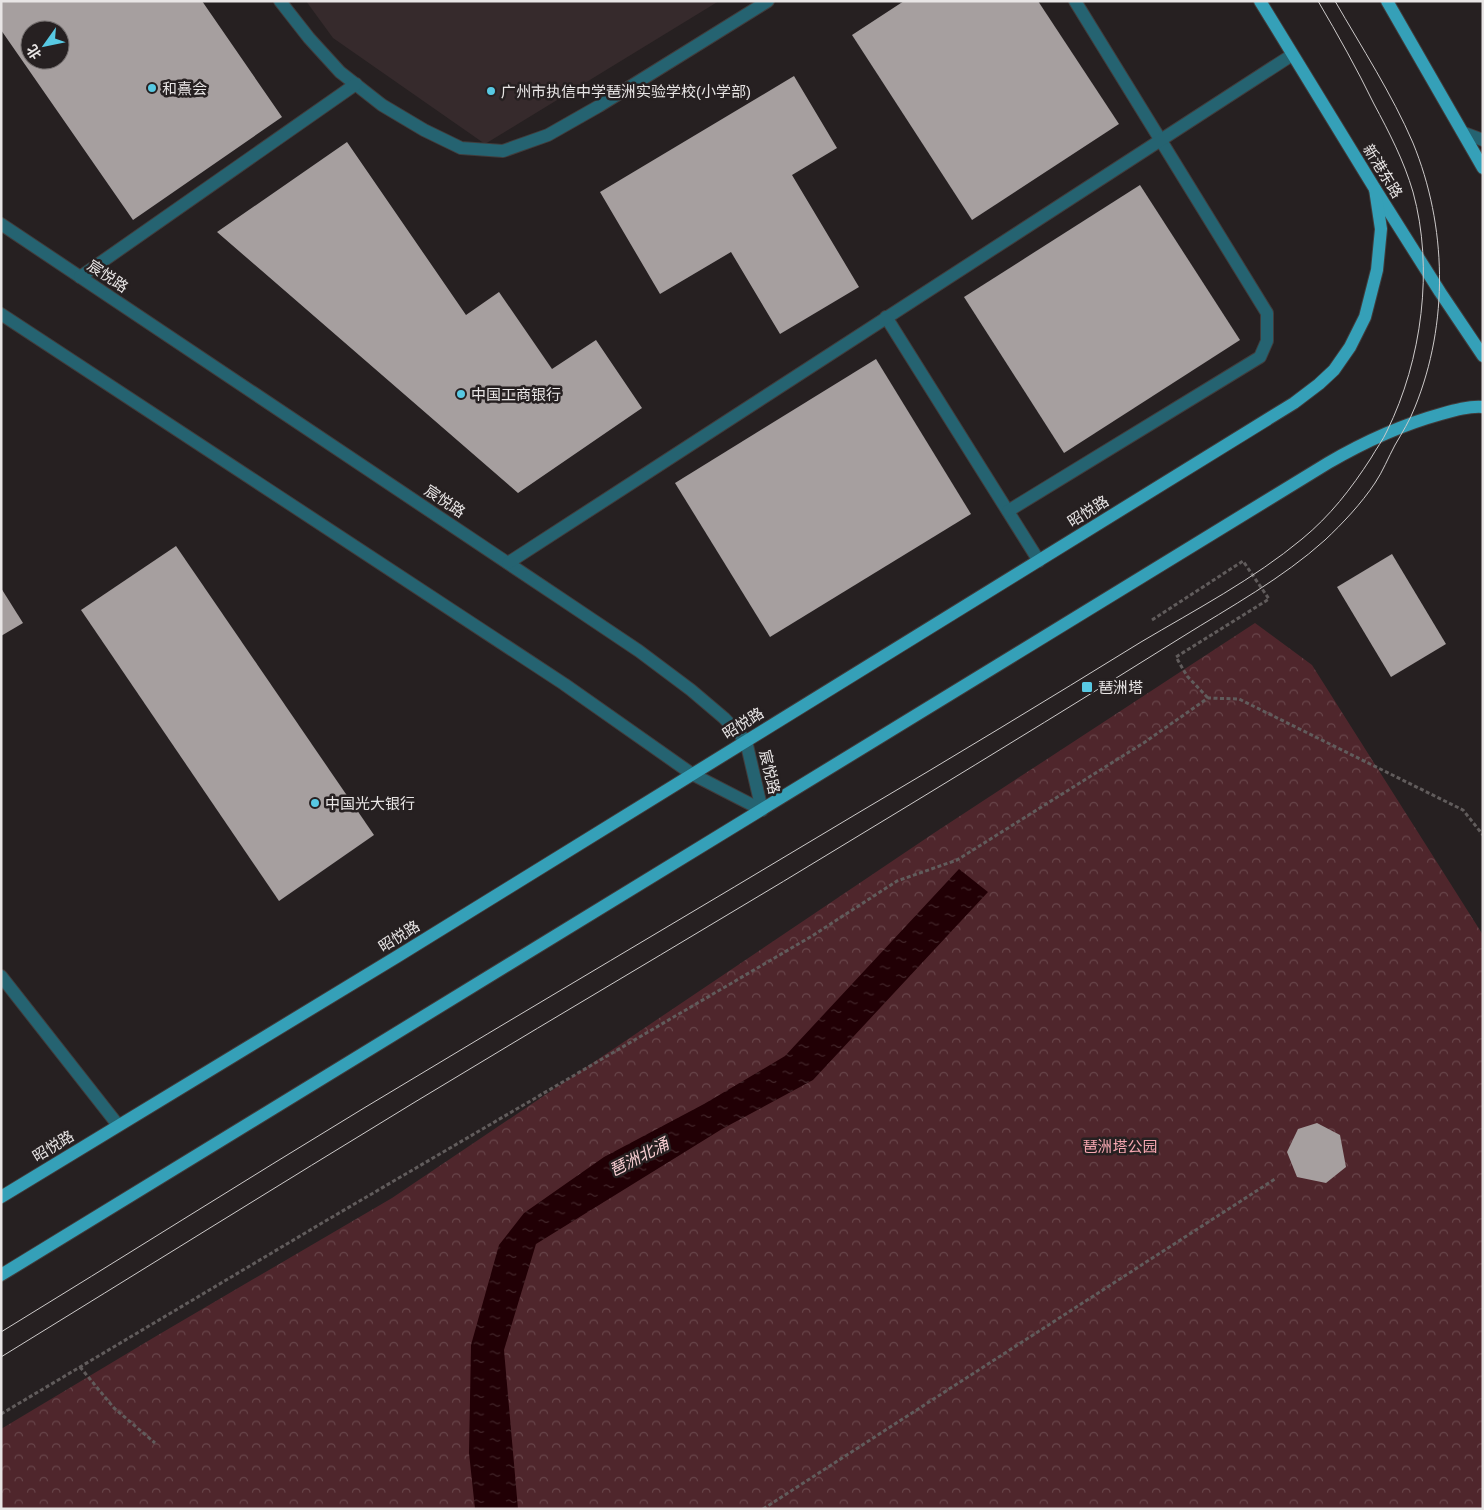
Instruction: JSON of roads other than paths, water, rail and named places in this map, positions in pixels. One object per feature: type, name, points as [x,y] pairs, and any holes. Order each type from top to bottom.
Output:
[{"type":"main road","name":"新港东路","points":[[1260,1],[1375,189],[1483,356]]},
{"type":"main road","points":[[1388,1],[1483,168]]},
{"type":"main road","name":"昭悦路","points":[[1,1197],[398,956],[746,740],[1259,426],[1320,384],[1334,370],[1350,347],[1365,317],[1377,270],[1381,229],[1375,189]]},
{"type":"main road","points":[[1,1275],[1270,497],[1355,447],[1387,432],[1434,416],[1458,409],[1483,407]]},
{"type":"street","points":[[280,1],[309,38],[340,72],[382,104],[416,125],[461,148],[503,151],[548,135],[599,106],[768,1]]},
{"type":"street","points":[[1008,511],[1260,357],[1267,341],[1267,313],[1075,1]]},
{"type":"street","points":[[508,562],[1292,55]]},
{"type":"street","points":[[80,277],[356,84]]},
{"type":"street","points":[[1464,133],[1483,140]]},
{"type":"street","name":"宸悦路","points":[[1,224],[508,562],[676,678],[724,718],[746,740],[762,810]]},
{"type":"street","name":"宸悦路","points":[[1,314],[564,684],[692,774],[762,810]]},
{"type":"street","points":[[886,317],[1039,561]]},
{"type":"street","points":[[1,976],[118,1125]]},
{"type":"water","name":"琶洲北涌","points":[[959,869],[988,892],[813,1080],[722,1129],[536,1244],[504,1350],[518,1509],[475,1509],[469,1453],[471,1345],[499,1245],[524,1213],[604,1157],[704,1104],[785,1056]]},
{"type":"tram line","points":[[1,1332],[364,1108],[1224,594],[1284,554],[1322,521],[1348,491],[1371,458],[1385,434],[1399,403],[1409,374],[1421,313],[1423,251],[1413,192],[1405,169],[1391,136],[1361,78],[1318,1]]},
{"type":"tram line","points":[[1,1357],[415,1102],[845,844],[1237,603],[1292,567],[1338,527],[1358,506],[1375,483],[1415,407],[1426,375],[1434,342],[1440,275],[1438,241],[1432,207],[1413,143],[1386,89],[1335,1]]},
{"type":"place","name":"和熹会","points":[[152,88]]},
{"type":"place","name":"广州市执信中学琶洲实验学校(小学部)","points":[[491,91]]},
{"type":"place","name":"中国工商银行","points":[[461,394]]},
{"type":"place","name":"琶洲塔","points":[[1087,687]]},
{"type":"place","name":"中国光大银行","points":[[315,803]]},
{"type":"park label","name":"琶洲塔公园","points":[[1120,1146]]}]
